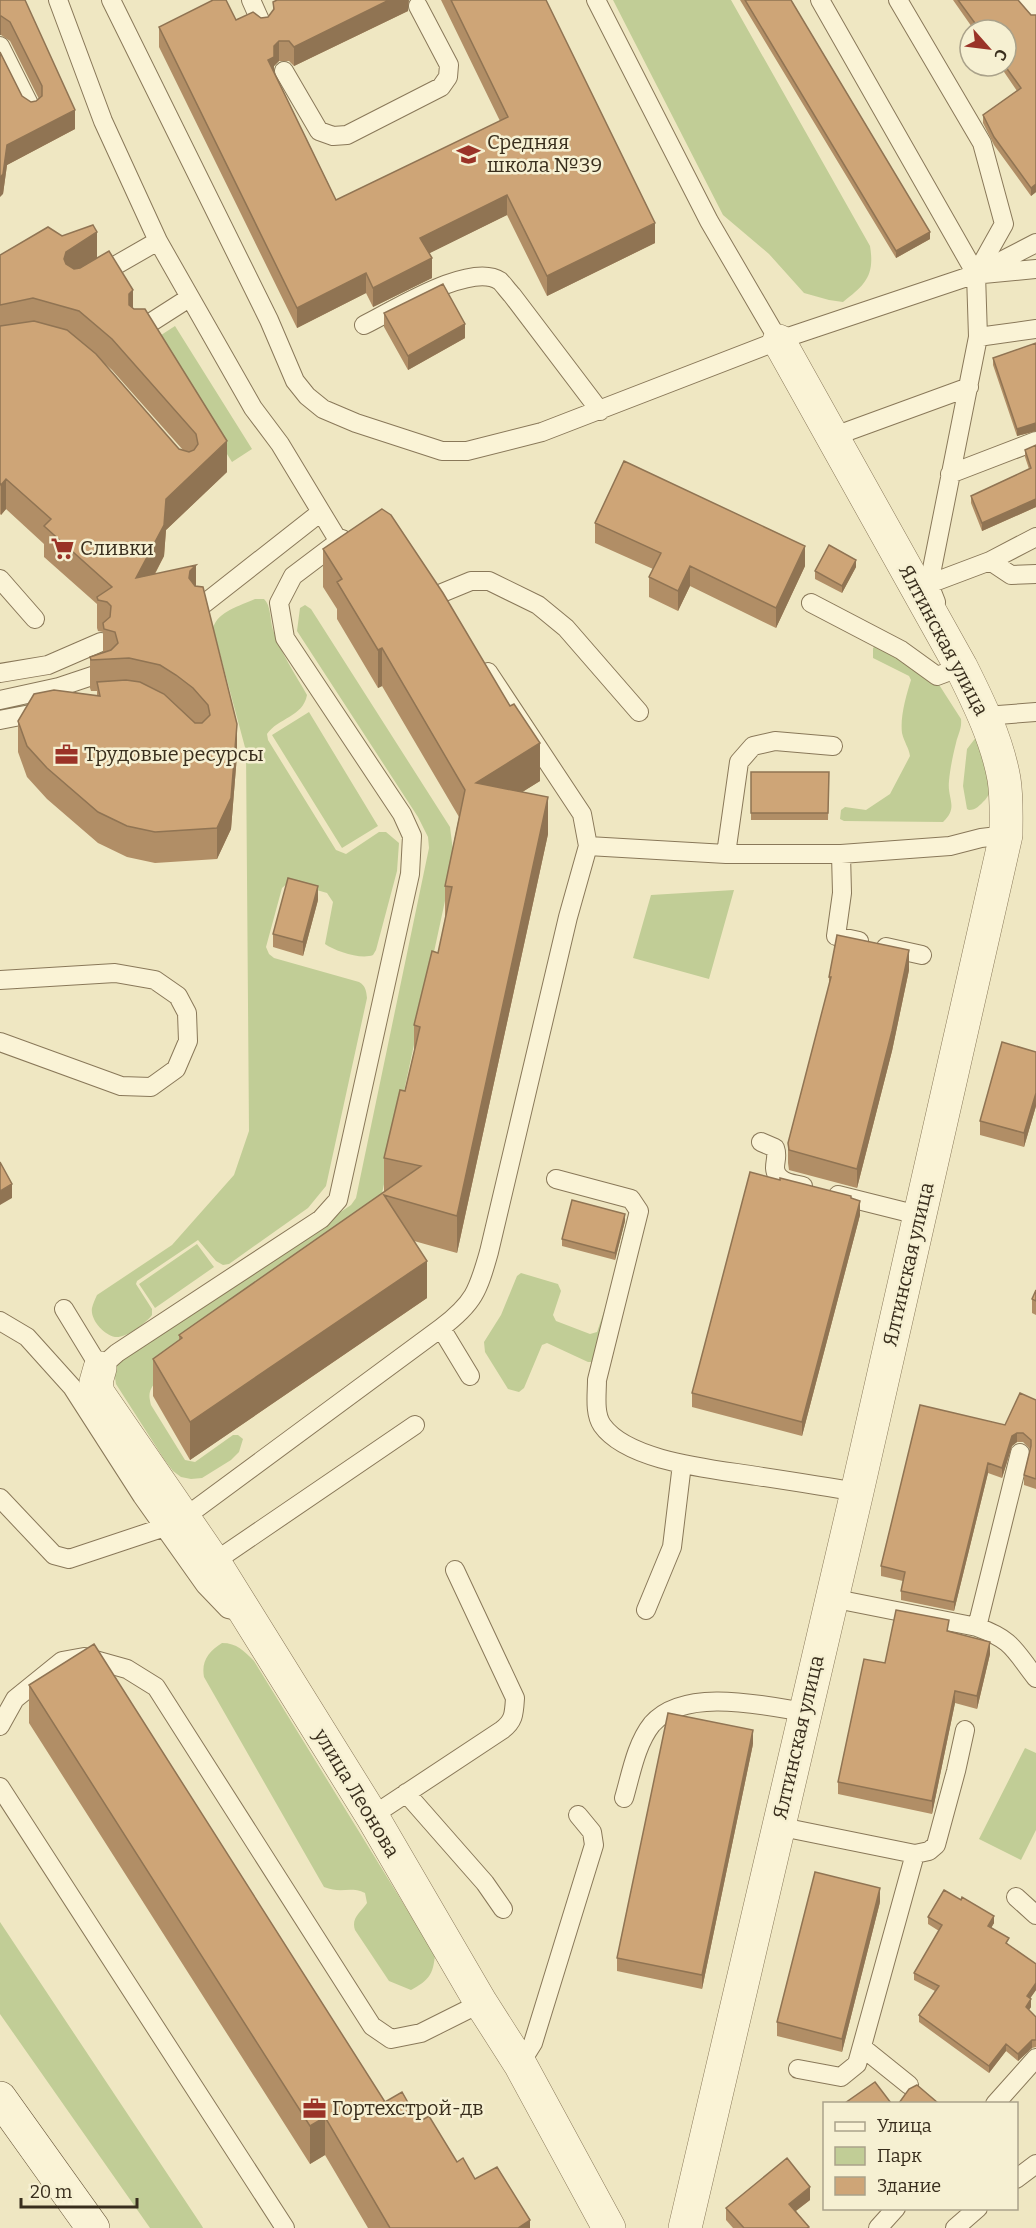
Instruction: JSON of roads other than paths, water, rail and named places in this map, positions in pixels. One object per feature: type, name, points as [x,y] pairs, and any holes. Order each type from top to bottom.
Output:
[{"type":"street","name":"Ялтинская улица","points":[[685,2228],[777,1826],[857,1492],[1006,835],[1007,803],[1004,778],[985,716],[961,667],[778,341]]},
{"type":"street","name":"улица Леонова","points":[[100,1368],[96,1382],[98,1393],[175,1522],[214,1562],[248,1614],[372,1816],[481,2003],[520,2064],[609,2228]]},
{"type":"street","points":[[0,2098],[93,2228]]},
{"type":"lane","points":[[58,0],[104,121],[158,241],[253,408],[280,444],[338,540]]},
{"type":"lane","points":[[111,0],[269,320],[295,381],[307,396],[323,409],[356,423],[442,451],[467,451],[542,432],[778,341],[976,274],[1036,243]]},
{"type":"lane","points":[[251,0],[263,27]]},
{"type":"lane","points":[[596,0],[709,221],[778,341]]},
{"type":"lane","points":[[811,603],[901,650],[937,676],[961,667],[929,584],[937,554],[950,474],[978,337],[976,274],[820,0]]},
{"type":"lane","points":[[898,0],[982,143],[1004,224],[976,274]]},
{"type":"lane","points":[[1026,0],[1036,13]]},
{"type":"lane","points":[[284,71],[319,131],[333,136],[347,135],[441,87],[448,77],[449,65],[418,6]]},
{"type":"lane","points":[[0,46],[32,110]]},
{"type":"lane","points":[[84,283],[158,241]]},
{"type":"lane","points":[[976,274],[1036,269]]},
{"type":"lane","points":[[364,325],[465,277],[484,276],[499,281],[600,411]]},
{"type":"lane","points":[[139,330],[189,298]]},
{"type":"lane","points":[[978,337],[1036,329]]},
{"type":"lane","points":[[832,437],[969,387]]},
{"type":"lane","points":[[950,474],[1036,441]]},
{"type":"lane","points":[[200,607],[321,512]]},
{"type":"lane","points":[[64,1309],[100,1368],[117,1353],[321,1219],[338,1200],[410,874],[412,836],[402,814],[285,638],[279,603],[293,576],[338,540],[356,534]]},
{"type":"lane","points":[[929,584],[990,561],[1036,537]]},
{"type":"lane","points":[[990,561],[1011,575],[1036,574]]},
{"type":"lane","points":[[426,578],[450,615]]},
{"type":"lane","points":[[0,579],[35,619]]},
{"type":"lane","points":[[437,595],[471,581],[489,581],[538,605],[566,628],[639,712]]},
{"type":"lane","points":[[0,673],[48,665],[100,642]]},
{"type":"lane","points":[[0,1498],[54,1555],[69,1559],[89,1554],[175,1522],[459,1315],[472,1300],[480,1285],[512,1160],[568,917],[588,846],[582,814],[477,654]]},
{"type":"lane","points":[[0,700],[59,687],[107,671]]},
{"type":"lane","points":[[0,720],[68,706]]},
{"type":"lane","points":[[985,716],[1036,712]]},
{"type":"lane","points":[[726,854],[739,762],[753,746],[775,741],[833,746]]},
{"type":"lane","points":[[588,846],[726,854],[841,854],[950,846],[981,838],[1006,835]]},
{"type":"lane","points":[[841,854],[842,893],[836,936],[922,955]]},
{"type":"lane","points":[[0,981],[114,973],[155,980],[178,996],[187,1013],[188,1041],[176,1069],[151,1088],[122,1086],[0,1042]]},
{"type":"lane","points":[[761,1142],[775,1148],[777,1155],[775,1168],[779,1177],[788,1183],[918,1215]]},
{"type":"lane","points":[[556,1179],[623,1196],[635,1202],[639,1210],[597,1380],[596,1402],[600,1423],[612,1436],[628,1446],[682,1464],[857,1492]]},
{"type":"lane","points":[[0,1321],[27,1336],[72,1387],[175,1522],[205,1585],[228,1609],[248,1614]]},
{"type":"lane","points":[[441,1328],[470,1376]]},
{"type":"lane","points":[[214,1562],[415,1425]]},
{"type":"lane","points":[[977,1627],[1020,1453]]},
{"type":"lane","points":[[646,1610],[672,1547],[682,1464]]},
{"type":"lane","points":[[372,1816],[512,1722],[515,1698],[455,1570]]},
{"type":"lane","points":[[831,1598],[977,1627],[999,1635],[1018,1652],[1036,1678]]},
{"type":"lane","points":[[0,1726],[15,1699],[62,1660],[84,1657],[127,1670],[156,1687],[372,2026],[391,2039],[422,2033],[481,2003]]},
{"type":"lane","points":[[624,1798],[640,1744],[652,1725],[663,1715],[707,1700],[804,1712]]},
{"type":"lane","points":[[777,1826],[915,1854],[929,1851],[936,1845],[965,1730]]},
{"type":"lane","points":[[0,1788],[285,2228]]},
{"type":"lane","points":[[406,1793],[485,1883],[503,1909]]},
{"type":"lane","points":[[520,2064],[532,2043],[594,1845],[592,1832],[578,1815]]},
{"type":"lane","points":[[798,2069],[841,2077],[857,2064],[915,1854]]},
{"type":"lane","points":[[1016,1897],[1036,1915]]},
{"type":"lane","points":[[863,2048],[909,2085]]},
{"type":"lane","points":[[996,2102],[1036,2058]]},
{"type":"lane","points":[[1018,2178],[1036,2164]]},
{"type":"lane","points":[[878,2228],[894,2210]]},
{"type":"lane","points":[[955,2228],[976,2210]]},
{"type":"place","name":"Средняя школа №39","points":[[469,154]]},
{"type":"place","name":"Сливки","points":[[62,548]]},
{"type":"place","name":"Трудовые ресурсы","points":[[66,754]]},
{"type":"place","name":"Гортехстрой-дв","points":[[314,2108]]}]
